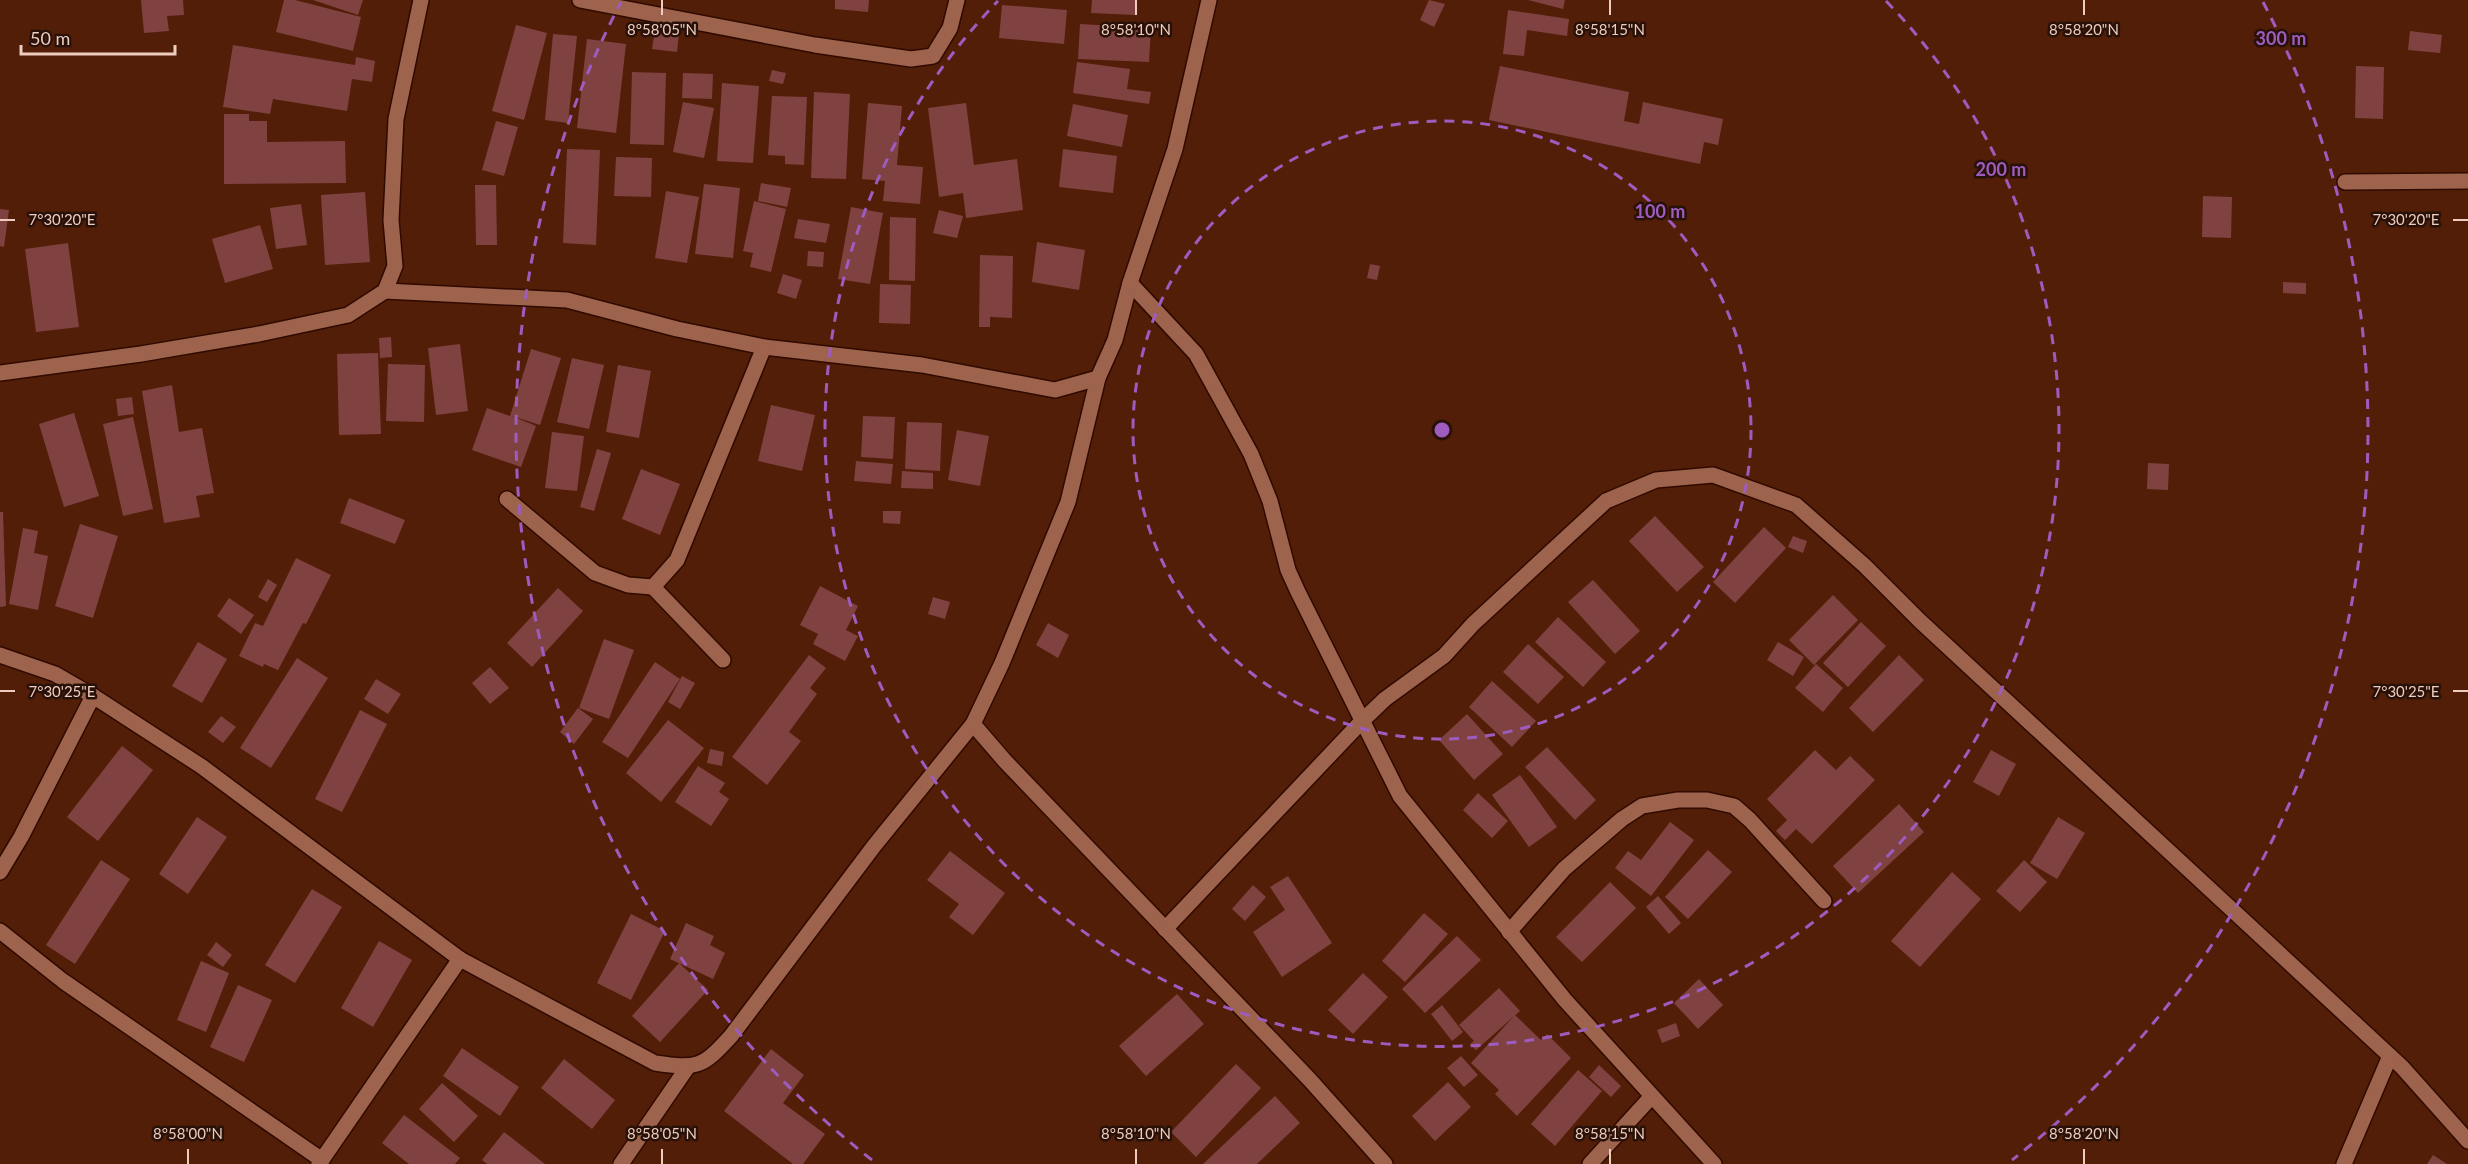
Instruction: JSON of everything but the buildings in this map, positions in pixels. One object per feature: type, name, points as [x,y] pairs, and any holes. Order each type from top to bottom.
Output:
[{"type":"street","points":[[0,373],[141,354],[259,334],[348,315],[385,291],[395,266],[391,220],[396,119],[421,0]]},
{"type":"street","points":[[580,0],[814,45],[911,59],[933,56],[950,28],[957,0]]},
{"type":"street","points":[[621,1164],[687,1068],[711,1057],[731,1036],[874,846],[973,723],[1002,663],[1068,502],[1098,378],[1115,340],[1130,284],[1175,149],[1209,0]]},
{"type":"street","points":[[2345,182],[2468,181]]},
{"type":"street","points":[[1130,284],[1196,354],[1251,454],[1270,501],[1291,577],[1400,796],[1565,1000],[1714,1164]]},
{"type":"street","points":[[385,291],[567,300],[677,329],[764,347],[922,365],[1055,390],[1098,378]]},
{"type":"street","points":[[653,587],[677,560],[764,347]]},
{"type":"street","points":[[1165,929],[1363,720],[1385,699],[1444,656],[1473,624],[1606,501],[1656,480],[1713,475],[1796,505],[1865,566],[1920,621],[2390,1056],[2468,1141]]},
{"type":"street","points":[[507,499],[596,573],[628,585],[653,587],[723,660]]},
{"type":"street","points":[[0,655],[54,674],[93,696],[201,766],[460,959],[655,1063],[687,1068]]},
{"type":"street","points":[[0,872],[21,837],[93,696]]},
{"type":"street","points":[[973,723],[1004,760],[1310,1080],[1385,1164]]},
{"type":"street","points":[[1509,932],[1564,869],[1622,819],[1642,806],[1678,800],[1707,800],[1734,806],[1750,820],[1824,901]]},
{"type":"street","points":[[0,931],[53,974],[321,1162],[460,959]]},
{"type":"street","points":[[2344,1164],[2390,1056]]},
{"type":"street","points":[[1590,1164],[1652,1096]]}]
